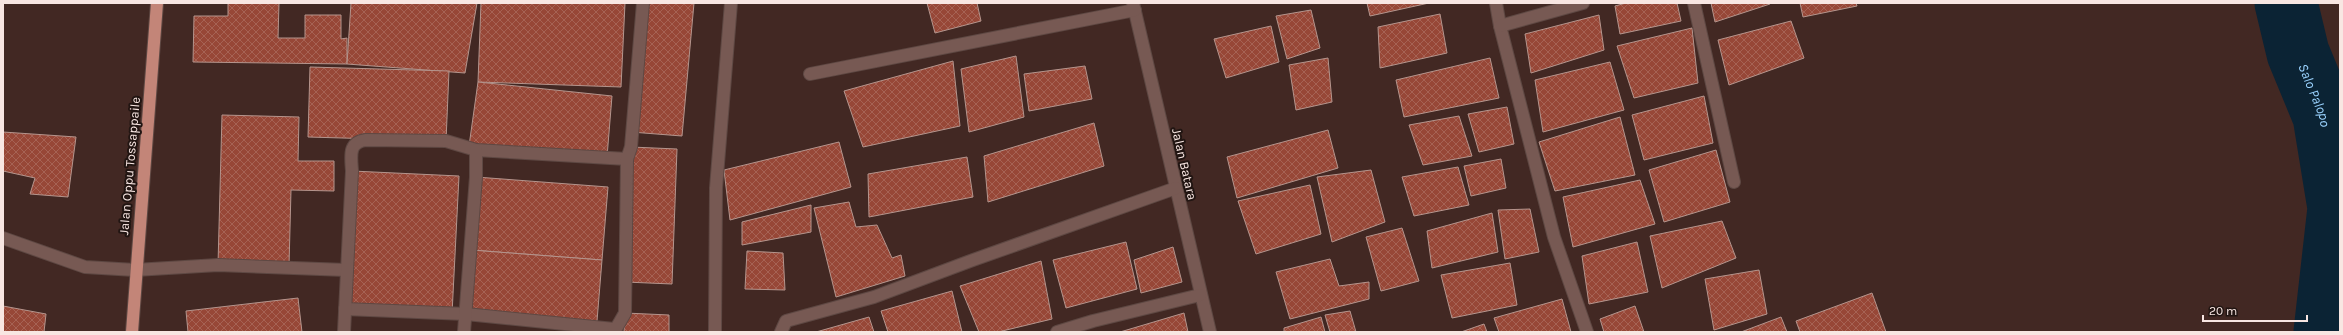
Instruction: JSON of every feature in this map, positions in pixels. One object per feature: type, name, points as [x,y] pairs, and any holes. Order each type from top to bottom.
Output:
[{"type":"main road","name":"Jalan Oppu Tossappaile","points":[[132,332],[135,270],[157,3]]},
{"type":"street","points":[[345,309],[466,314],[614,331],[625,313],[628,159],[631,147],[643,3]]},
{"type":"street","points":[[715,332],[716,188],[731,3]]},
{"type":"street","points":[[1496,3],[1500,26],[1554,237],[1587,332]]},
{"type":"street","points":[[1500,26],[1583,3]]},
{"type":"street","points":[[1694,3],[1734,182]]},
{"type":"street","points":[[810,74],[1134,6]]},
{"type":"street","name":"Jalan Batara","points":[[1134,6],[1200,295],[1210,332]]},
{"type":"street","points":[[344,332],[352,171],[350,154],[353,145],[360,141],[366,140],[446,141],[476,150],[628,159]]},
{"type":"street","points":[[464,332],[476,178],[476,150]]},
{"type":"street","points":[[781,332],[786,322],[874,297],[1176,188]]},
{"type":"street","points":[[3,238],[84,267],[135,270],[218,265],[346,270]]},
{"type":"street","points":[[1056,332],[1093,320],[1200,295]]},
{"type":"building","points":[[228,3],[279,3],[278,38],[305,38],[305,15],[341,15],[341,39],[347,38],[347,64],[193,62],[194,16],[228,16]]},
{"type":"building","points":[[351,3],[477,3],[465,73],[347,64]]},
{"type":"building","points":[[481,3],[625,3],[621,87],[478,82]]},
{"type":"building","points":[[643,3],[694,3],[682,136],[631,132]]},
{"type":"building","points":[[927,3],[977,3],[981,21],[935,33]]},
{"type":"building","points":[[1367,3],[1429,3],[1370,16]]},
{"type":"building","points":[[1626,3],[1677,3],[1681,21],[1620,34],[1615,6]]},
{"type":"building","points":[[1711,3],[1770,3],[1770,4],[1715,22]]},
{"type":"building","points":[[1800,3],[1856,3],[1857,6],[1803,17]]},
{"type":"building","points":[[1311,10],[1320,48],[1287,59],[1276,16]]},
{"type":"building","points":[[1440,14],[1447,53],[1380,68],[1378,27]]},
{"type":"building","points":[[1599,15],[1604,50],[1531,73],[1525,34]]},
{"type":"building","points":[[1791,21],[1804,58],[1729,85],[1718,40]]},
{"type":"building","points":[[1271,26],[1279,62],[1226,78],[1214,39]]},
{"type":"building","points":[[1692,28],[1698,83],[1634,98],[1617,46]]},
{"type":"building","points":[[1016,56],[1024,117],[969,132],[961,69]]},
{"type":"building","points":[[1328,58],[1332,102],[1296,110],[1289,65]]},
{"type":"building","points":[[1490,58],[1499,98],[1404,117],[1396,80]]},
{"type":"building","points":[[953,61],[960,126],[863,147],[844,91]]},
{"type":"building","points":[[1610,62],[1624,110],[1543,132],[1535,80]]},
{"type":"building","points":[[1085,66],[1092,99],[1029,111],[1024,74]]},
{"type":"building","points":[[310,67],[449,71],[446,141],[308,137]]},
{"type":"building","points":[[478,82],[612,96],[607,157],[469,146]]},
{"type":"building","points":[[1704,96],[1713,143],[1644,160],[1632,115]]},
{"type":"building","points":[[1507,107],[1514,144],[1479,152],[1468,114]]},
{"type":"building","points":[[222,115],[299,117],[298,161],[334,161],[334,191],[291,190],[289,266],[218,265]]},
{"type":"building","points":[[1459,116],[1472,156],[1423,165],[1409,125]]},
{"type":"building","points":[[1620,117],[1635,175],[1555,191],[1539,142]]},
{"type":"building","points":[[1094,123],[1104,166],[988,202],[984,156]]},
{"type":"building","points":[[1328,130],[1338,168],[1237,198],[1227,157]]},
{"type":"building","points":[[3,132],[76,137],[68,197],[30,194],[35,178],[3,171]]},
{"type":"building","points":[[839,142],[851,187],[730,220],[724,170]]},
{"type":"building","points":[[631,147],[677,149],[672,284],[625,282]]},
{"type":"building","points":[[1716,150],[1730,202],[1664,222],[1649,170]]},
{"type":"building","points":[[967,157],[973,197],[869,217],[868,174]]},
{"type":"building","points":[[1501,159],[1506,188],[1471,196],[1464,166]]},
{"type":"building","points":[[1458,167],[1469,205],[1414,216],[1402,177]]},
{"type":"building","points":[[1371,170],[1385,222],[1332,242],[1317,177]]},
{"type":"building","points":[[352,171],[459,176],[452,314],[345,309]]},
{"type":"building","points":[[476,177],[608,187],[602,260],[471,250]]},
{"type":"building","points":[[1640,180],[1655,224],[1573,247],[1563,197]]},
{"type":"building","points":[[1310,185],[1321,234],[1256,254],[1238,201]]},
{"type":"building","points":[[849,202],[856,227],[877,225],[892,258],[901,255],[905,276],[836,297],[814,208]]},
{"type":"building","points":[[811,205],[811,232],[742,245],[742,222]]},
{"type":"building","points":[[1530,209],[1539,252],[1505,259],[1498,210]]},
{"type":"building","points":[[1492,213],[1498,252],[1432,268],[1427,231]]},
{"type":"building","points":[[1722,221],[1736,258],[1662,288],[1650,236]]},
{"type":"building","points":[[1402,228],[1419,281],[1381,291],[1366,237]]},
{"type":"building","points":[[1126,242],[1137,289],[1066,308],[1053,260]]},
{"type":"building","points":[[1637,242],[1648,292],[1589,304],[1582,256]]},
{"type":"building","points":[[1173,247],[1182,282],[1141,293],[1134,260]]},
{"type":"building","points":[[471,250],[602,260],[597,321],[466,314]]},
{"type":"building","points":[[747,251],[783,253],[785,290],[745,289]]},
{"type":"building","points":[[1330,259],[1339,286],[1369,282],[1369,299],[1290,319],[1276,272]]},
{"type":"building","points":[[1041,261],[1052,319],[998,332],[979,332],[960,286]]},
{"type":"building","points":[[1510,263],[1517,305],[1452,318],[1441,275]]},
{"type":"building","points":[[1759,270],[1767,314],[1714,330],[1705,279]]},
{"type":"building","points":[[952,291],[962,332],[888,332],[881,311]]},
{"type":"building","points":[[1872,293],[1886,332],[1800,332],[1796,321]]},
{"type":"building","points":[[298,298],[302,332],[188,332],[186,311]]},
{"type":"building","points":[[1562,299],[1571,332],[1499,332],[1494,318]]},
{"type":"building","points":[[3,306],[46,314],[44,332],[3,332]]},
{"type":"building","points":[[1635,306],[1644,332],[1604,332],[1600,319]]},
{"type":"building","points":[[1350,311],[1356,332],[1330,332],[1325,315]]},
{"type":"building","points":[[625,313],[669,315],[669,332],[624,332]]},
{"type":"building","points":[[1184,313],[1188,332],[1120,332]]},
{"type":"building","points":[[869,317],[874,332],[816,332]]},
{"type":"building","points":[[1321,317],[1325,332],[1284,332],[1284,328]]},
{"type":"building","points":[[1781,317],[1787,332],[1741,332]]},
{"type":"building","points":[[1484,324],[1487,332],[1461,332]]},
{"type":"waterway","name":"Salo Palopo","points":[[2286,3],[2298,53],[2324,116],[2339,208],[2325,332]]}]
